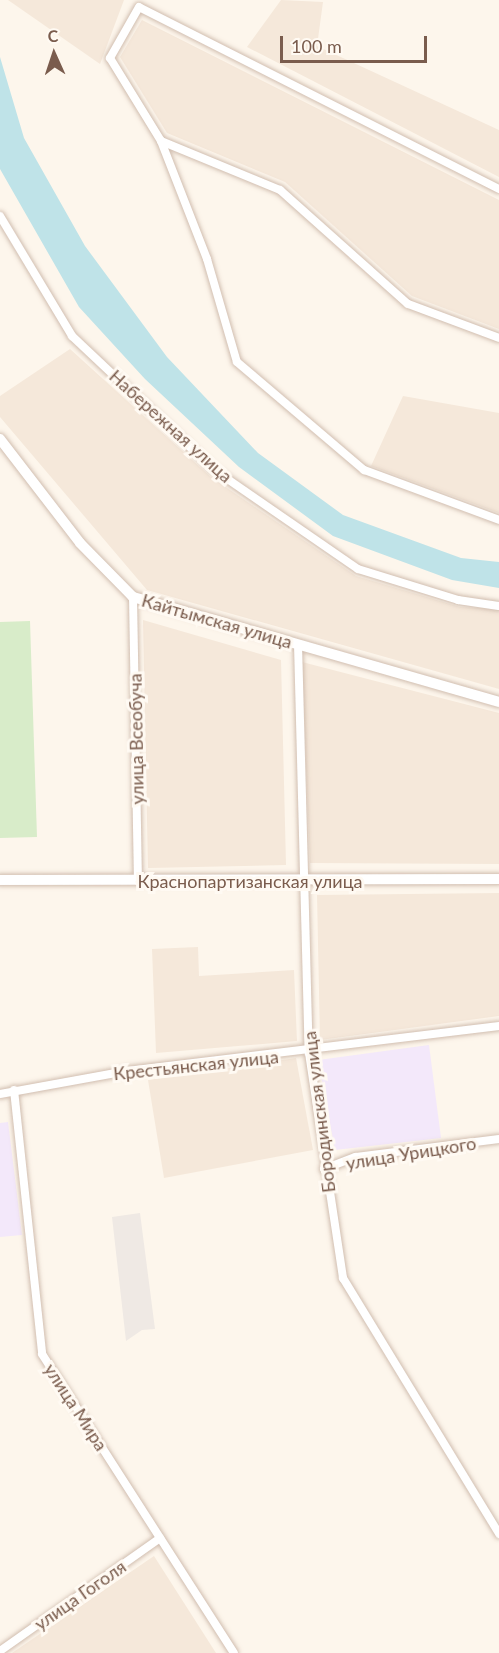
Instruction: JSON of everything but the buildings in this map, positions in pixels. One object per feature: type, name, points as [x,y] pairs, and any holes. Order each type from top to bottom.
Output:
[{"type":"street","points":[[499,189],[139,7],[110,58],[161,141],[207,260],[237,362],[364,470],[499,520]]},
{"type":"street","points":[[161,141],[280,189],[408,304],[499,338]]},
{"type":"street","name":"Набережная улица","points":[[0,216],[72,336],[213,469],[358,569],[458,600],[499,606]]},
{"type":"street","name":"Кайтымская улица","points":[[0,439],[81,543],[133,597],[499,702]]},
{"type":"street","name":"улица Всеобуча","points":[[133,597],[138,881]]},
{"type":"street","name":"Бородинская улица","points":[[298,644],[309,1053],[324,1169],[343,1278],[499,1534]]},
{"type":"street","name":"Краснопартизанская улица","points":[[0,880],[303,882],[499,879]]},
{"type":"street","name":"Крестьянская улица","points":[[0,1094],[127,1071],[309,1053],[499,1026]]},
{"type":"street","name":"улица Мира","points":[[14,1090],[42,1354],[234,1653]]},
{"type":"street","name":"улица Урицкого","points":[[324,1169],[356,1157],[499,1139]]},
{"type":"street","name":"улица Гоголя","points":[[0,1651],[160,1538]]},
{"type":"shaded area","points":[[8,0],[124,0],[100,64]]},
{"type":"shaded area","points":[[281,0],[323,2],[317,46],[499,130],[499,177],[247,47]]},
{"type":"shaded area","points":[[142,20],[499,200],[499,329],[412,296],[285,182],[167,133],[120,57]]},
{"type":"shaded area","points":[[70,349],[211,477],[356,576],[460,607],[499,609],[499,689],[147,590],[0,417],[0,396]]},
{"type":"shaded area","points":[[403,396],[499,413],[499,513],[371,466]]},
{"type":"shaded area","points":[[143,620],[281,660],[286,865],[148,868]]},
{"type":"shaded area","points":[[302,662],[499,713],[499,864],[310,863]]},
{"type":"shaded area","points":[[499,893],[499,1016],[320,1040],[317,895]]},
{"type":"shaded area","points":[[198,947],[199,976],[294,970],[297,1041],[156,1053],[152,949]]},
{"type":"shaded area","points":[[429,1045],[441,1138],[335,1150],[318,1060]]},
{"type":"shaded area","points":[[296,1058],[313,1150],[164,1178],[148,1080]]},
{"type":"shaded area","points":[[8,1122],[22,1235],[0,1237],[0,1123]]},
{"type":"shaded area","points":[[140,1213],[155,1329],[142,1330],[126,1341],[112,1217]]},
{"type":"shaded area","points":[[154,1556],[216,1653],[12,1653]]},
{"type":"green space","points":[[30,621],[37,837],[0,838],[0,622]]},
{"type":"water","points":[[0,57],[24,138],[85,246],[167,357],[258,453],[343,515],[461,558],[499,562],[499,588],[452,580],[333,536],[239,467],[145,379],[79,307],[0,169]]}]
